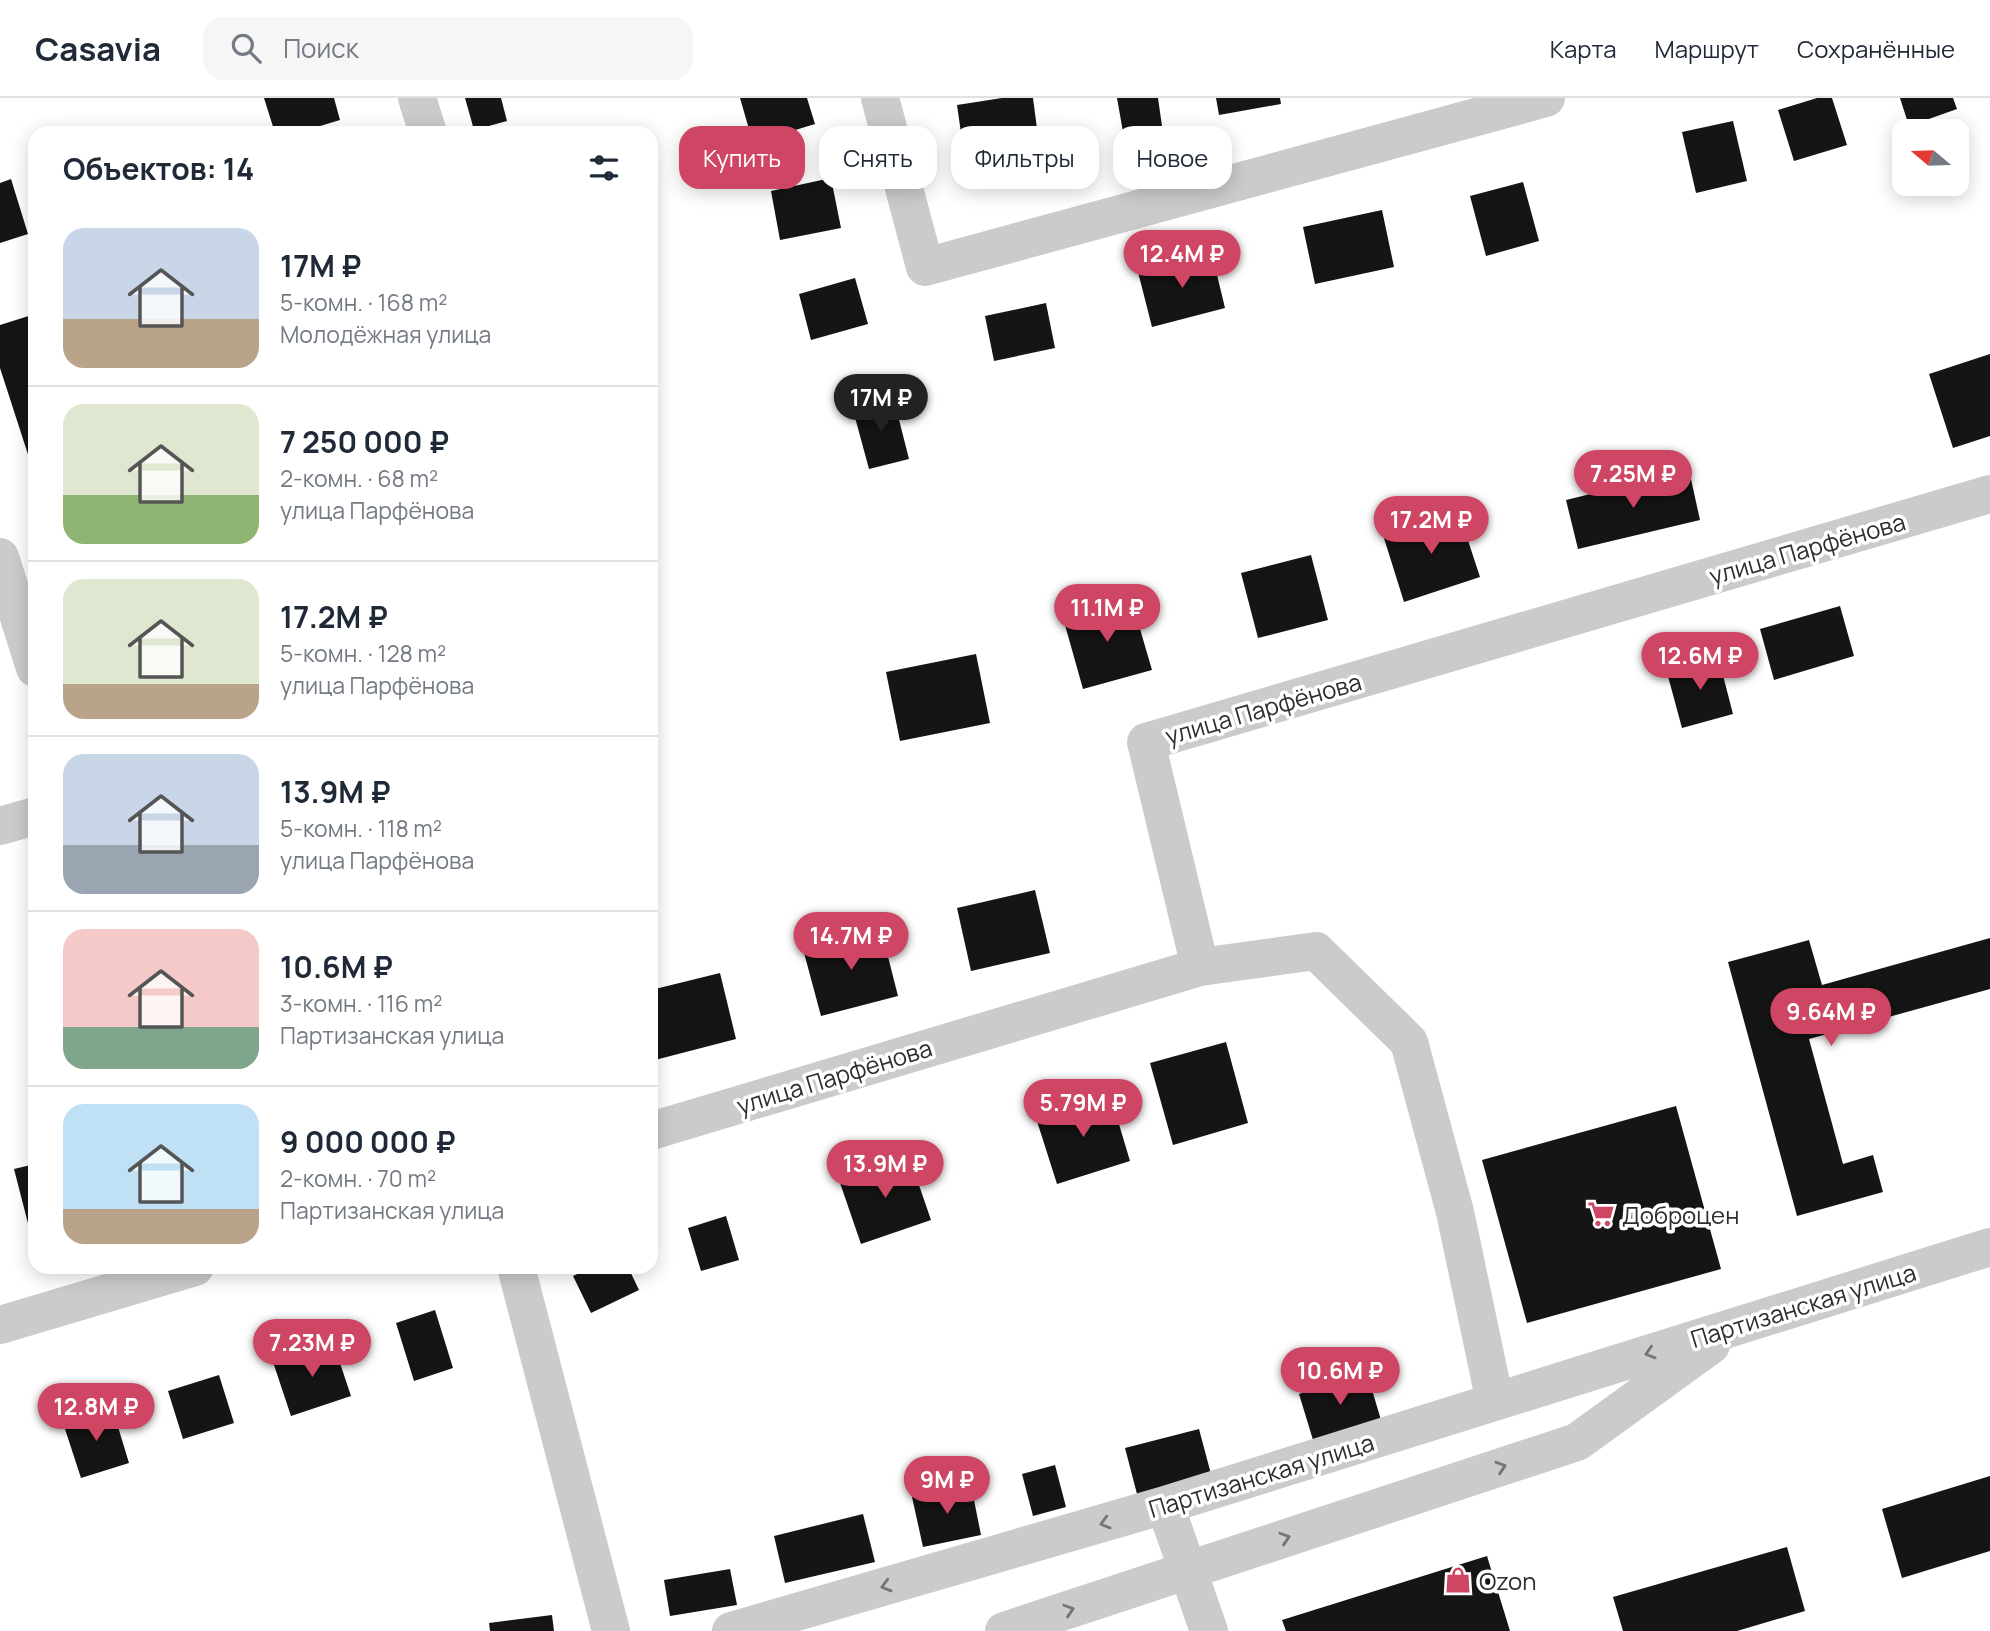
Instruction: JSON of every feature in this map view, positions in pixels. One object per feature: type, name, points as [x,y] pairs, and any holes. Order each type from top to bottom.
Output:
[{"type":"street","points":[[418,98],[426,126]]},
{"type":"street","points":[[880,98],[925,267],[1546,98]]},
{"type":"street","name":"улица Парфёнова","points":[[658,1129],[1200,967],[1146,742],[1990,494]]},
{"type":"street","points":[[0,557],[28,646]]},
{"type":"street","points":[[0,826],[28,818]]},
{"type":"street","points":[[1200,967],[1316,951],[1409,1042],[1455,1212],[1495,1402]]},
{"type":"street","name":"Партизанская улица","points":[[731,1631],[774,1625],[1990,1247]]},
{"type":"street","points":[[0,1325],[171,1274]]},
{"type":"street","points":[[518,1274],[611,1631]]},
{"type":"street","points":[[1004,1631],[1577,1442],[1738,1325]]},
{"type":"street","points":[[1165,1505],[1209,1631]]},
{"type":"building","points":[[264,98],[334,98],[340,120],[320,126],[273,126]]},
{"type":"building","points":[[465,98],[501,98],[507,121],[489,126],[473,126]]},
{"type":"building","points":[[740,98],[807,98],[815,124],[805,127],[748,126]]},
{"type":"building","points":[[1002,98],[1033,98],[1037,126],[960,126],[957,105]]},
{"type":"building","points":[[1117,98],[1158,98],[1162,126],[1122,126]]},
{"type":"building","points":[[1216,98],[1280,98],[1281,104],[1219,115]]},
{"type":"building","points":[[1817,98],[1832,98],[1847,145],[1794,161],[1778,110]]},
{"type":"building","points":[[1900,98],[1953,98],[1957,109],[1929,119],[1907,119]]},
{"type":"building","points":[[1733,121],[1747,181],[1696,193],[1682,132]]},
{"type":"building","points":[[11,179],[28,234],[0,243],[0,183]]},
{"type":"building","points":[[819,181],[819,189],[833,189],[841,228],[780,240],[771,191],[805,189],[805,184]]},
{"type":"building","points":[[1523,182],[1539,241],[1486,256],[1470,196]]},
{"type":"building","points":[[1382,210],[1394,267],[1315,284],[1303,227]]},
{"type":"building","points":[[1212,254],[1225,308],[1152,327],[1138,272]]},
{"type":"building","points":[[855,278],[868,324],[811,340],[799,294]]},
{"type":"building","points":[[1046,303],[1055,348],[994,361],[985,316]]},
{"type":"building","points":[[28,316],[28,454],[0,368],[0,325]]},
{"type":"building","points":[[1990,354],[1990,436],[1953,448],[1929,374]]},
{"type":"building","points":[[894,400],[909,459],[869,469],[853,410]]},
{"type":"building","points":[[1689,470],[1700,520],[1578,549],[1566,500]]},
{"type":"building","points":[[1458,510],[1480,577],[1404,602],[1383,535]]},
{"type":"building","points":[[1311,555],[1328,620],[1258,638],[1241,573]]},
{"type":"building","points":[[1131,598],[1152,670],[1083,689],[1063,618]]},
{"type":"building","points":[[1840,606],[1854,656],[1774,680],[1760,629]]},
{"type":"building","points":[[976,654],[990,723],[900,741],[886,672]]},
{"type":"building","points":[[1718,656],[1733,714],[1682,728],[1666,669]]},
{"type":"building","points":[[1035,890],[1050,953],[971,971],[957,908]]},
{"type":"building","points":[[881,929],[898,996],[821,1016],[803,949]]},
{"type":"building","points":[[1990,938],[1990,989],[1809,1039],[1843,1164],[1873,1155],[1883,1192],[1797,1216],[1728,962],[1809,940],[1822,985]]},
{"type":"building","points":[[720,973],[736,1039],[658,1059],[658,988]]},
{"type":"building","points":[[1226,1042],[1248,1123],[1173,1145],[1150,1063]]},
{"type":"building","points":[[1110,1094],[1130,1161],[1057,1184],[1036,1118]]},
{"type":"building","name":"Доброцен","points":[[1676,1106],[1721,1269],[1527,1323],[1482,1160]]},
{"type":"building","points":[[909,1156],[931,1220],[861,1244],[839,1180]]},
{"type":"building","points":[[28,1166],[28,1223],[14,1169]]},
{"type":"building","points":[[726,1216],[739,1260],[701,1271],[688,1228]]},
{"type":"building","points":[[631,1274],[639,1290],[591,1313],[573,1276]]},
{"type":"building","points":[[435,1310],[453,1368],[414,1381],[396,1323]]},
{"type":"building","points":[[333,1342],[351,1396],[291,1416],[273,1362]]},
{"type":"building","points":[[1367,1373],[1381,1420],[1313,1440],[1299,1394]]},
{"type":"building","points":[[219,1375],[234,1423],[183,1439],[168,1391]]},
{"type":"building","points":[[112,1407],[129,1463],[81,1478],[63,1423]]},
{"type":"building","points":[[1199,1429],[1211,1474],[1137,1494],[1125,1448]]},
{"type":"building","points":[[1055,1465],[1066,1507],[1033,1516],[1022,1474]]},
{"type":"building","points":[[1990,1476],[1990,1551],[1902,1578],[1882,1509]]},
{"type":"building","points":[[971,1485],[981,1535],[923,1547],[912,1497]]},
{"type":"building","points":[[863,1514],[875,1562],[785,1583],[774,1536]]},
{"type":"building","points":[[1787,1547],[1805,1611],[1737,1631],[1623,1631],[1613,1597]]},
{"type":"building","points":[[1487,1556],[1510,1631],[1286,1631],[1282,1620]]},
{"type":"building","points":[[730,1569],[737,1605],[670,1616],[664,1580]]},
{"type":"building","points":[[552,1615],[554,1631],[490,1631],[489,1623]]},
{"type":"place","name":"Доброцен","points":[[1601,1214]]},
{"type":"place","name":"Ozon","points":[[1458,1580]]}]
